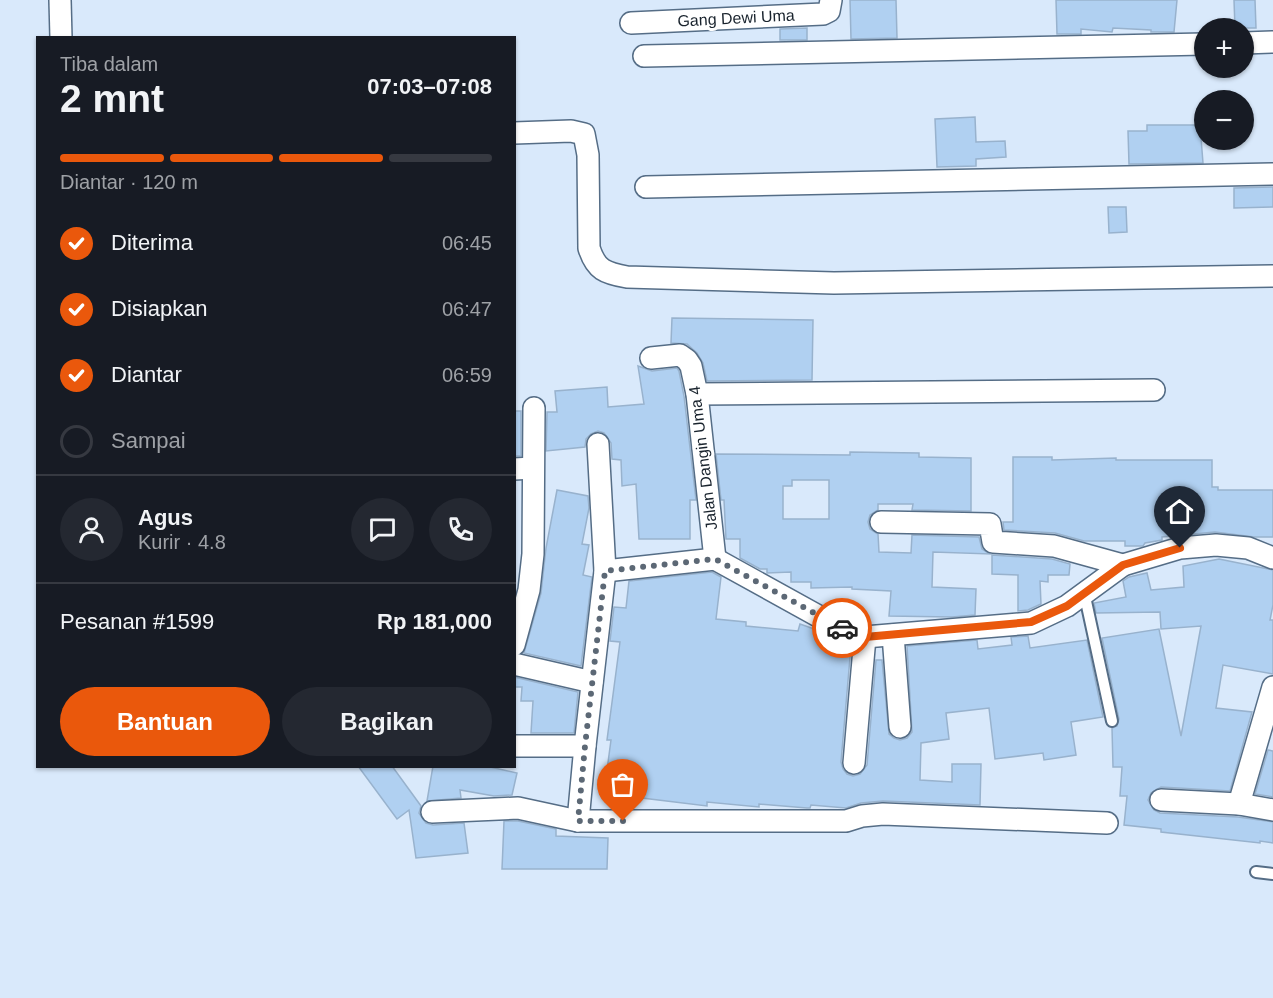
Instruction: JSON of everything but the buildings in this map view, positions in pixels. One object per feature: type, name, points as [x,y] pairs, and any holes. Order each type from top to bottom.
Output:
[{"type":"street","points":[[60,0],[61,36]]},
{"type":"street","name":"Gang Dewi Uma","points":[[631,23],[823,14],[829,10],[831,0]]},
{"type":"street","points":[[1254,43],[1273,42]]},
{"type":"street","points":[[644,56],[1194,44]]},
{"type":"street","points":[[516,133],[571,131],[584,134],[588,154],[588,248],[593,261],[607,273],[627,277],[834,283],[1273,276]]},
{"type":"street","points":[[646,188],[1273,174]]},
{"type":"street","name":"Jalan Dangin Uma 4","points":[[651,358],[675,354],[684,357],[691,366],[697,394],[715,559]]},
{"type":"street","points":[[697,394],[1154,390]]},
{"type":"street","points":[[516,631],[522,590],[533,554],[524,468],[534,408]]},
{"type":"street","points":[[578,821],[605,571],[598,444]]},
{"type":"street","points":[[881,522],[990,524],[993,542],[1054,546],[1123,565]]},
{"type":"street","points":[[605,571],[715,559],[838,627],[865,637],[1031,622],[1067,606],[1084,591],[1123,565],[1180,548],[1216,544],[1248,548],[1273,558]]},
{"type":"street","points":[[892,635],[900,727]]},
{"type":"street","points":[[854,764],[865,637]]},
{"type":"street","points":[[516,664],[592,682]]},
{"type":"street","points":[[1239,804],[1273,687]]},
{"type":"street","points":[[516,746],[585,746]]},
{"type":"street","points":[[1161,800],[1239,804],[1273,810]]},
{"type":"street","points":[[432,812],[518,808],[578,821],[846,821],[862,816],[883,814],[1107,823]]},
{"type":"lane","points":[[1084,591],[1112,721]]},
{"type":"lane","points":[[1256,872],[1273,874]]},
{"type":"way so far","points":[[623,821],[578,821],[605,571],[715,559],[842,628]]},
{"type":"route","points":[[842,628],[865,637],[1031,622],[1067,606],[1084,591],[1123,565],[1180,548]]}]
